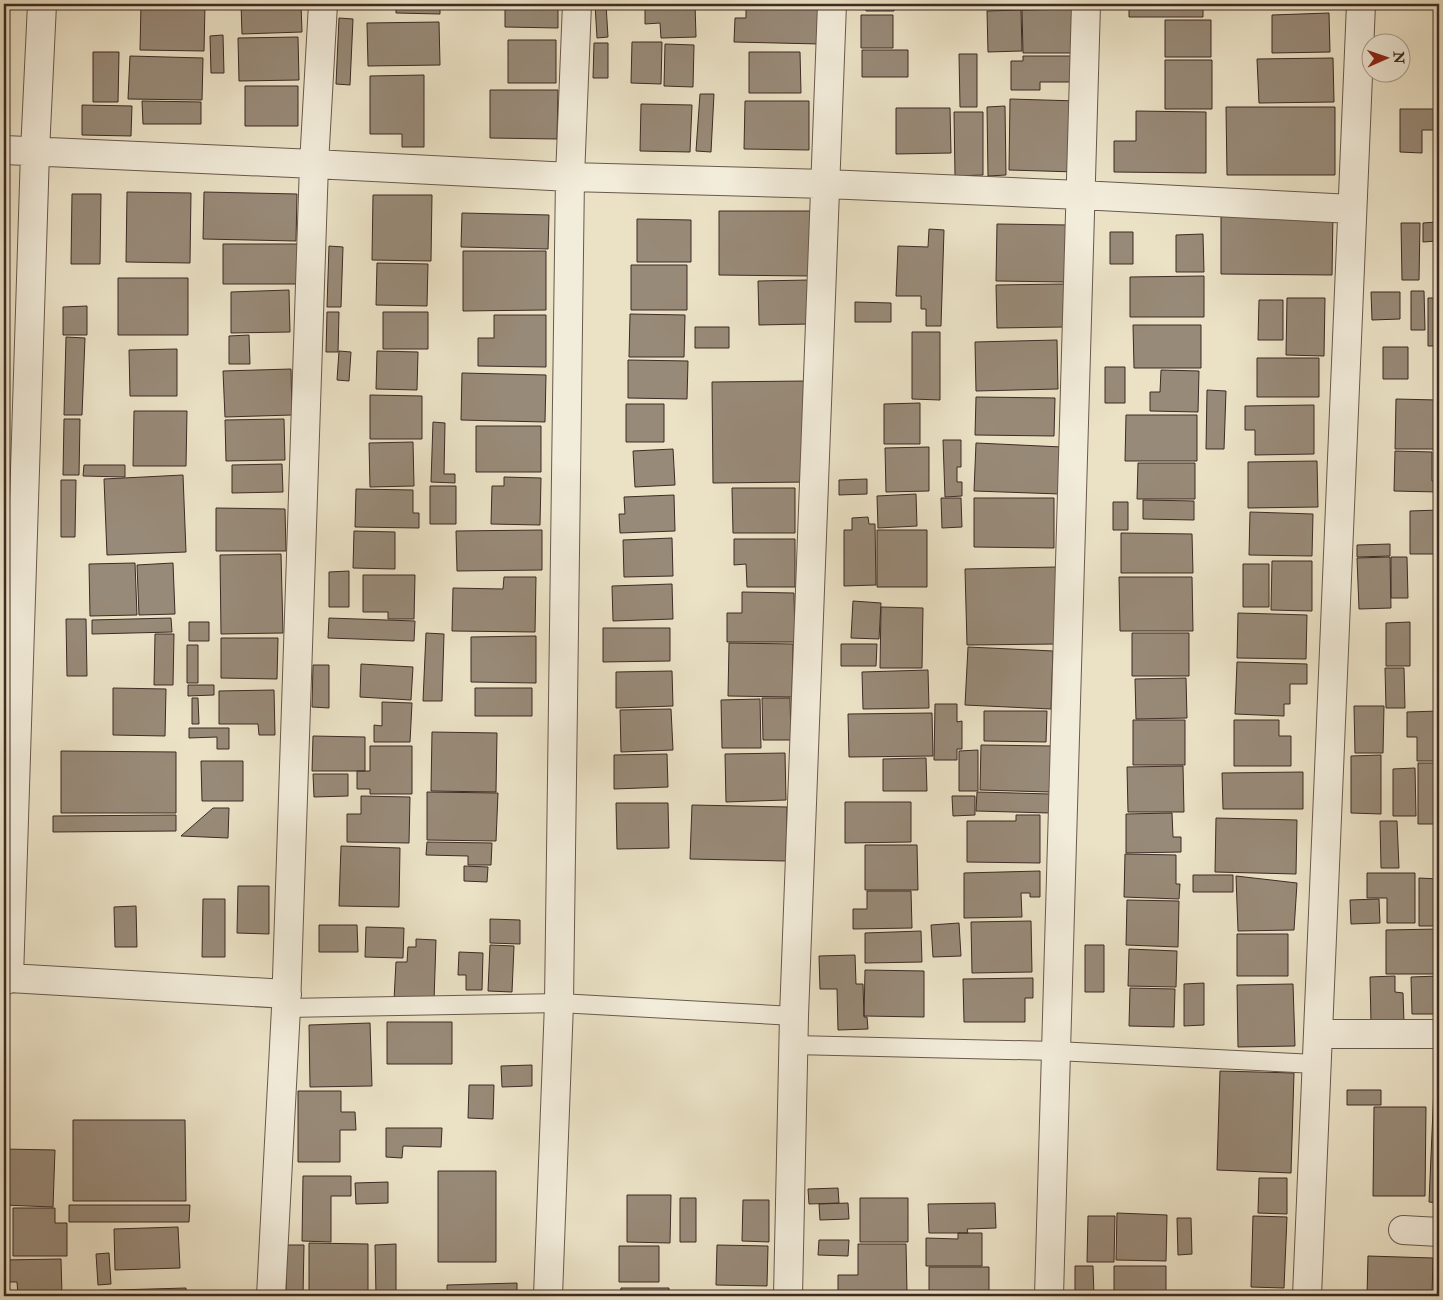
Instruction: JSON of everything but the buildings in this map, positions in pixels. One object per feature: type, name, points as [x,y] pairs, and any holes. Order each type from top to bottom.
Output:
[{"type":"street","points":[[42,4],[35,152],[6,980],[286,1001]]},
{"type":"street","points":[[271,1296],[286,1001],[314,164],[323,4]]},
{"type":"street","points":[[548,1296],[559,1003],[570,177],[577,4]]},
{"type":"street","points":[[788,1296],[793,1045],[832,4]]},
{"type":"street","points":[[1049,1296],[1086,4]]},
{"type":"street","points":[[1307,1296],[1361,4]]},
{"type":"street","points":[[4,150],[570,177],[826,184],[1080,195],[1352,210]]},
{"type":"street","points":[[1318,1034],[1439,1034]]},
{"type":"street","points":[[1403,1230],[1439,1232]]},
{"type":"lane","points":[[286,1001],[559,1003],[794,1016]]},
{"type":"lane","points":[[793,1045],[1056,1051],[1316,1064]]}]
